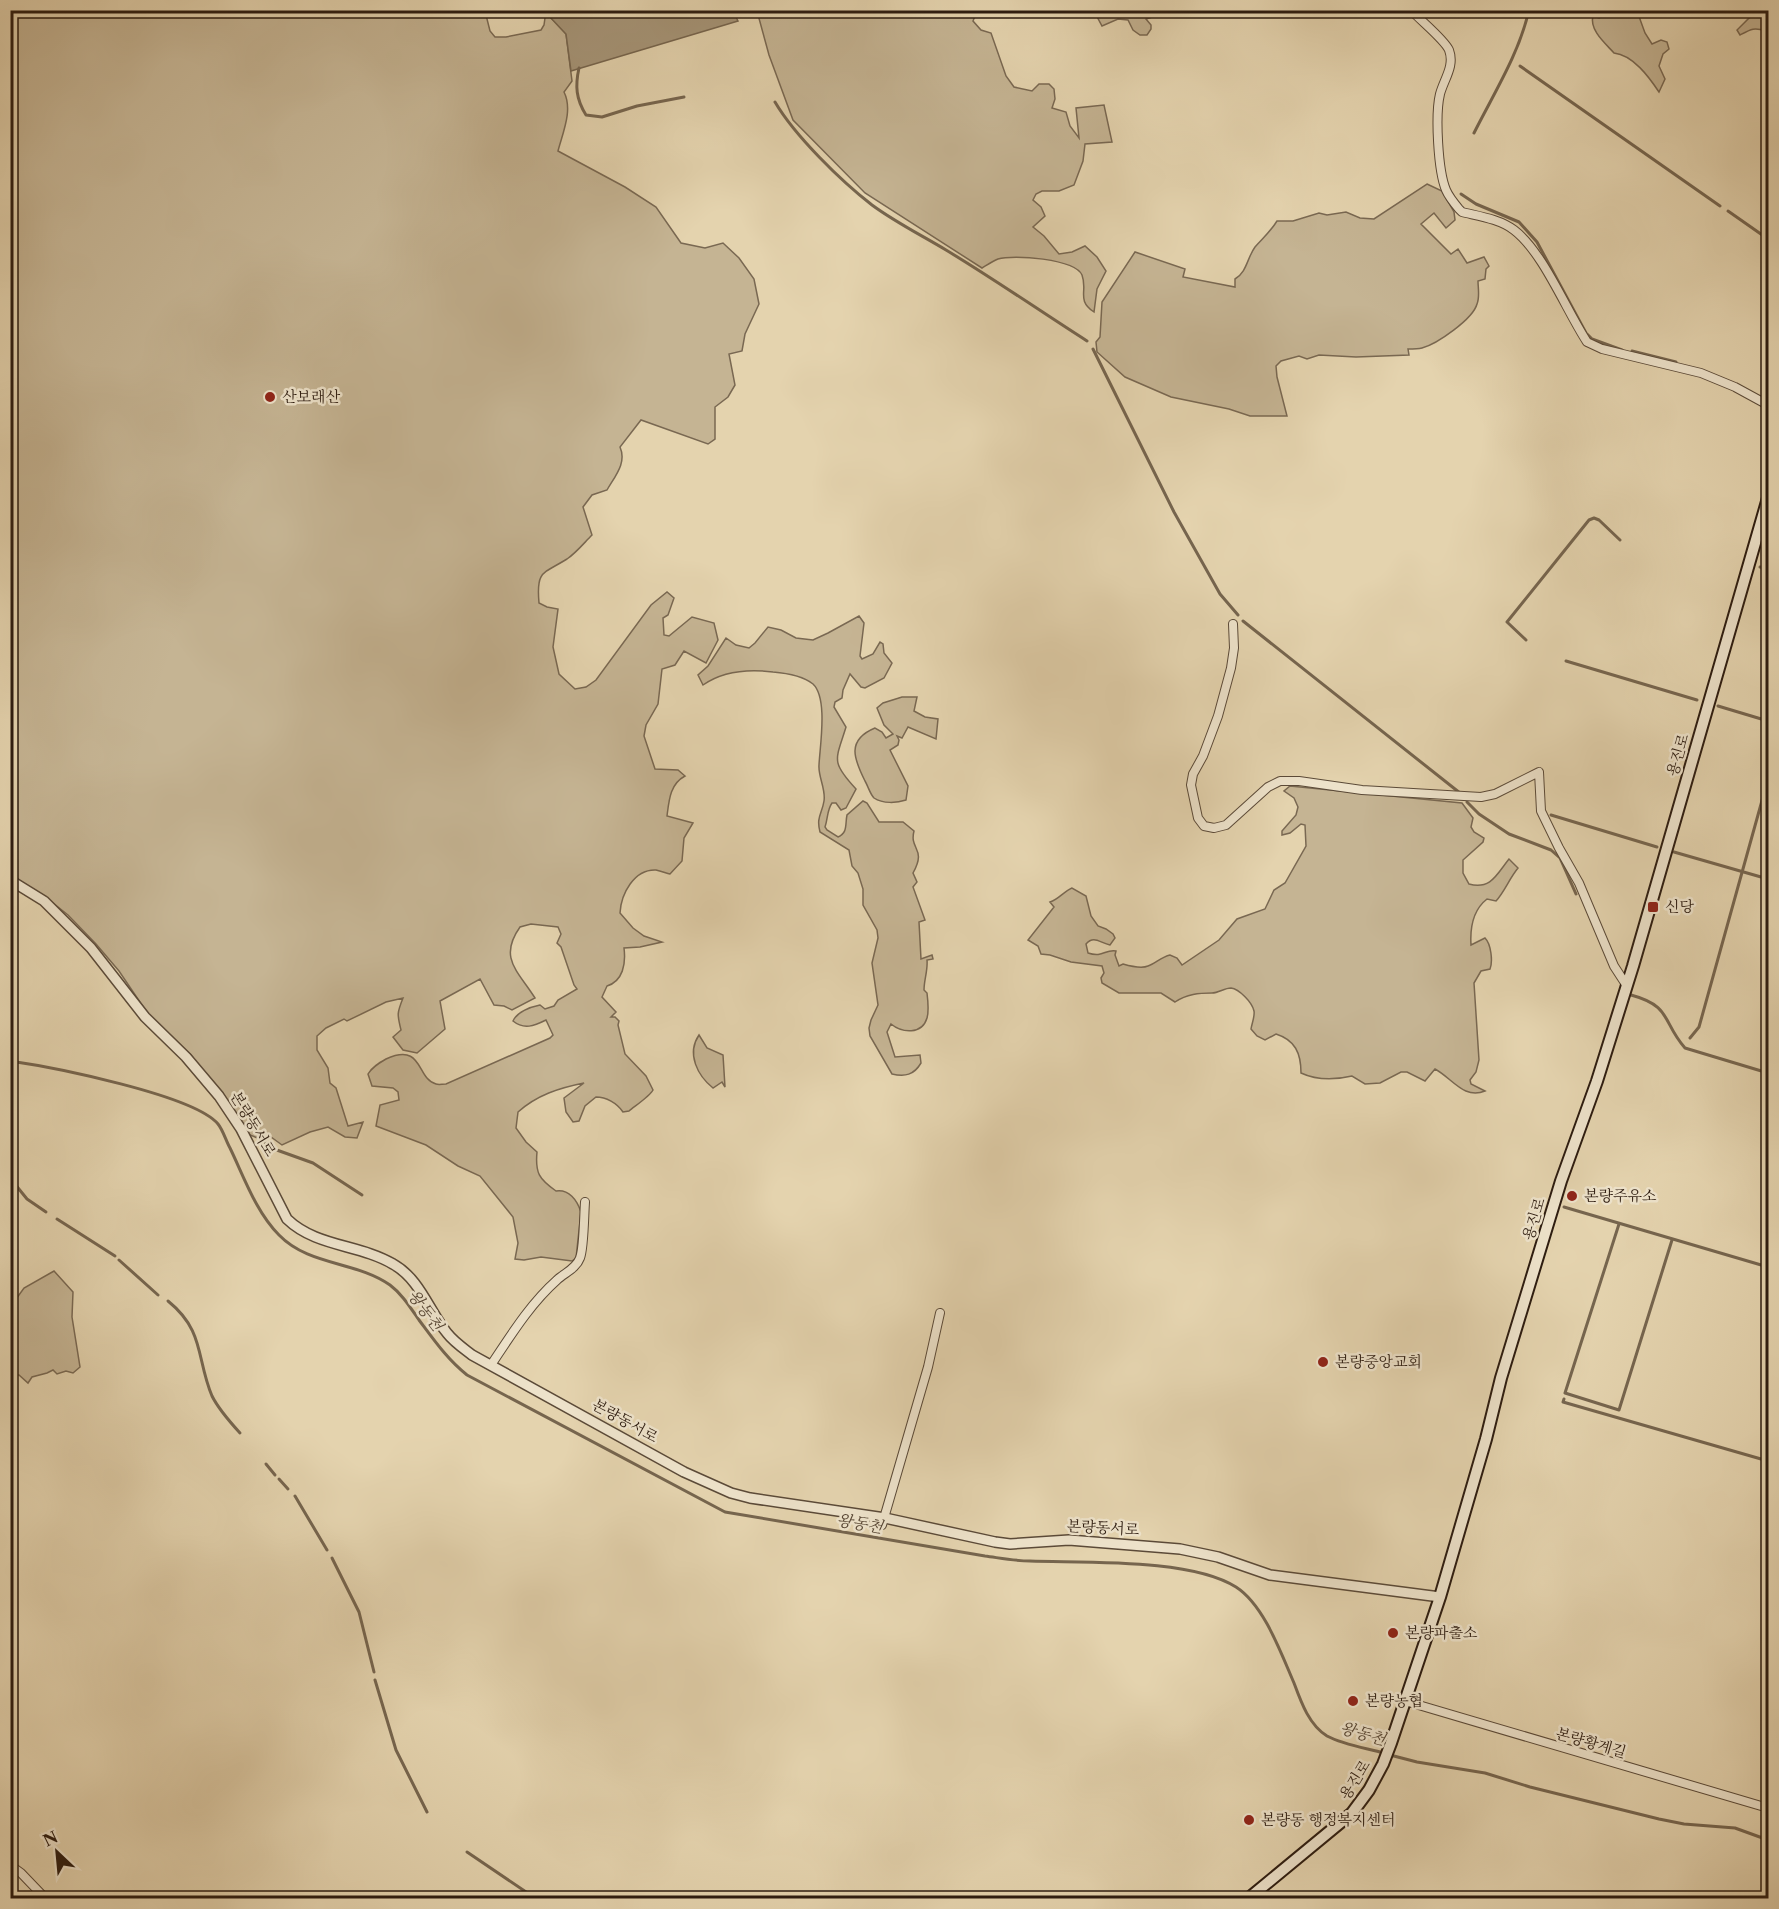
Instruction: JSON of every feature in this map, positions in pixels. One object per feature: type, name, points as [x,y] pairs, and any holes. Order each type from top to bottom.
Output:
[{"type":"main road","name":"용진로","points":[[1249,1899],[1352,1813],[1369,1790],[1391,1743],[1440,1597],[1504,1367],[1561,1180],[1597,1080],[1627,986],[1768,498]]},
{"type":"street","points":[[1411,10],[1449,49],[1450,68],[1440,94],[1437,119],[1445,188],[1459,209],[1513,229],[1533,248],[1587,342],[1602,349],[1701,373],[1736,387],[1768,405]]},
{"type":"street","points":[[1233,624],[1234,648],[1226,687],[1218,716],[1203,756],[1193,774],[1191,785],[1198,818],[1204,826],[1214,828],[1226,825],[1268,787],[1280,781],[1299,781],[1362,790],[1481,797],[1494,794],[1539,772],[1541,811],[1558,848],[1579,883],[1614,966],[1627,986]]},
{"type":"street","name":"본량동서로","points":[[10,880],[44,902],[84,941],[113,974],[145,1017],[186,1057],[219,1096],[245,1136],[287,1219],[308,1235],[394,1264],[417,1285],[447,1333],[472,1355],[684,1472],[731,1493],[750,1498],[1010,1544],[1070,1540],[1180,1549],[1218,1557],[1270,1575],[1440,1597]]},
{"type":"street","points":[[491,1365],[523,1318],[546,1290],[571,1270],[580,1258],[585,1202]]},
{"type":"street","points":[[883,1521],[928,1367],[940,1313]]},
{"type":"street","name":"본량황계길","points":[[1406,1701],[1768,1808]]},
{"type":"street","points":[[10,1865],[21,1872],[45,1899]]},
{"type":"shaded area","points":[[10,11],[485,11],[490,31],[495,37],[506,37],[541,30],[546,11],[548,11],[549,16],[566,34],[572,81],[564,92],[568,106],[558,151],[625,187],[656,207],[681,243],[705,248],[723,243],[739,258],[754,279],[759,304],[745,334],[742,351],[729,354],[735,385],[728,397],[715,407],[715,439],[708,444],[641,420],[620,447],[621,464],[607,490],[592,495],[583,507],[592,535],[570,557],[543,574],[539,584],[539,603],[558,609],[553,647],[559,674],[575,689],[586,687],[596,680],[651,605],[667,592],[674,598],[668,615],[663,618],[664,635],[669,636],[692,617],[714,623],[718,640],[706,663],[684,651],[675,665],[662,669],[658,704],[646,725],[644,736],[655,769],[678,770],[685,776],[673,788],[667,816],[693,823],[684,838],[682,861],[670,874],[656,870],[648,871],[635,878],[626,891],[620,913],[633,928],[644,936],[662,942],[624,948],[620,976],[607,986],[602,997],[616,1012],[611,1017],[619,1021],[625,1054],[646,1076],[653,1090],[629,1111],[623,1112],[611,1101],[596,1097],[585,1106],[579,1121],[573,1122],[566,1112],[564,1098],[584,1083],[549,1093],[518,1112],[516,1128],[537,1152],[539,1175],[556,1191],[572,1196],[581,1212],[576,1258],[572,1261],[541,1257],[515,1259],[518,1243],[513,1217],[480,1176],[458,1166],[426,1145],[376,1126],[380,1105],[399,1100],[398,1092],[393,1088],[372,1086],[368,1074],[386,1059],[407,1055],[418,1063],[430,1081],[446,1084],[550,1038],[553,1035],[546,1020],[529,1026],[513,1021],[532,1007],[540,1005],[545,1009],[554,1006],[558,1000],[577,989],[561,947],[557,943],[561,934],[558,927],[531,924],[520,927],[511,947],[513,964],[535,998],[512,1010],[494,1005],[480,979],[440,1001],[445,1029],[417,1053],[403,1050],[393,1037],[401,1030],[398,1014],[403,998],[386,1002],[347,1021],[344,1019],[326,1028],[317,1036],[317,1050],[328,1068],[330,1083],[336,1088],[348,1126],[363,1122],[357,1138],[345,1137],[328,1127],[310,1132],[282,1145],[271,1137],[260,1139],[250,1135],[191,1055],[148,1014],[119,971],[96,944],[68,915],[11,875]]},
{"type":"shaded area","points":[[548,11],[733,11],[738,21],[571,71],[566,34],[549,16]]},
{"type":"shaded area","points":[[757,11],[1012,11],[1002,16],[985,14],[975,16],[973,21],[981,30],[991,33],[1006,76],[1014,87],[1032,91],[1039,84],[1049,84],[1054,89],[1055,99],[1052,108],[1066,112],[1070,126],[1079,138],[1076,108],[1104,105],[1112,142],[1085,144],[1083,161],[1074,185],[1059,191],[1042,191],[1036,194],[1033,200],[1041,207],[1045,216],[1033,227],[1059,254],[1072,252],[1085,246],[1097,257],[1106,271],[1097,289],[1094,312],[1085,303],[1082,275],[1068,265],[1043,259],[1016,257],[998,259],[982,268],[865,193],[793,120],[769,55]]},
{"type":"shaded area","points":[[1094,11],[1156,11],[1152,17],[1146,19],[1151,25],[1147,35],[1140,35],[1133,30],[1128,20],[1118,19],[1102,26]]},
{"type":"shaded area","points":[[1608,11],[1637,11],[1645,33],[1652,44],[1661,40],[1667,42],[1669,49],[1663,54],[1659,66],[1665,79],[1659,92],[1634,62],[1614,53],[1596,31],[1592,21],[1593,16],[1599,18]]},
{"type":"shaded area","points":[[1752,11],[1768,11],[1768,38],[1766,31],[1753,29],[1740,35],[1737,30],[1750,17]]},
{"type":"shaded area","points":[[1427,184],[1442,191],[1454,212],[1455,220],[1446,228],[1434,213],[1421,224],[1451,254],[1458,249],[1467,263],[1484,257],[1489,266],[1486,269],[1485,279],[1478,281],[1477,304],[1469,317],[1429,346],[1408,349],[1409,355],[1356,357],[1319,355],[1307,359],[1299,356],[1281,361],[1276,366],[1277,377],[1287,416],[1250,416],[1229,409],[1171,397],[1125,377],[1097,352],[1096,342],[1100,337],[1102,302],[1135,252],[1185,269],[1183,277],[1235,287],[1235,279],[1242,273],[1252,251],[1277,221],[1293,221],[1319,213],[1327,215],[1346,212],[1360,218],[1374,219]]},
{"type":"shaded area","points":[[859,616],[864,623],[860,656],[862,659],[873,654],[880,642],[883,644],[884,653],[892,663],[884,678],[865,688],[861,687],[850,674],[842,698],[835,702],[834,707],[846,727],[838,754],[839,766],[856,789],[846,808],[841,810],[836,803],[832,803],[825,827],[838,837],[841,835],[845,831],[847,815],[863,801],[867,803],[879,822],[903,822],[914,831],[913,837],[918,859],[913,873],[917,882],[913,887],[925,920],[919,922],[921,959],[932,955],[933,959],[927,960],[924,990],[927,993],[928,1009],[924,1024],[916,1030],[906,1031],[891,1024],[887,1032],[895,1057],[920,1055],[921,1063],[918,1067],[912,1073],[905,1075],[892,1074],[870,1036],[871,1020],[878,1005],[872,963],[878,938],[877,930],[863,905],[863,889],[858,873],[852,866],[849,850],[820,832],[819,819],[824,792],[819,770],[822,711],[818,691],[813,684],[804,679],[778,672],[736,672],[703,685],[698,675],[708,666],[726,638],[736,645],[749,648],[768,627],[781,630],[796,638],[813,640]]},
{"type":"shaded area","points":[[902,697],[917,697],[914,711],[925,717],[938,719],[936,739],[908,727],[902,738],[897,736],[898,745],[890,750],[908,786],[906,800],[886,802],[874,798],[871,794],[858,765],[856,744],[860,738],[875,728],[886,738],[893,734],[884,725],[877,708],[883,703]]},
{"type":"shaded area","points":[[1290,786],[1462,803],[1473,818],[1471,827],[1474,832],[1484,838],[1483,842],[1463,860],[1463,873],[1469,884],[1488,883],[1509,859],[1518,868],[1496,901],[1487,899],[1482,903],[1472,926],[1471,945],[1485,938],[1489,944],[1491,957],[1490,969],[1481,971],[1474,983],[1479,1060],[1476,1072],[1470,1080],[1471,1084],[1485,1091],[1471,1093],[1464,1090],[1435,1069],[1425,1081],[1407,1072],[1401,1072],[1380,1083],[1365,1084],[1352,1076],[1326,1079],[1313,1077],[1301,1073],[1298,1053],[1288,1040],[1276,1034],[1265,1040],[1257,1036],[1251,1029],[1253,1007],[1245,996],[1234,989],[1193,994],[1175,1002],[1161,993],[1119,993],[1102,983],[1101,978],[1104,973],[1102,966],[1071,962],[1041,954],[1038,946],[1028,940],[1054,907],[1050,902],[1072,888],[1086,896],[1091,916],[1098,926],[1106,929],[1115,938],[1110,945],[1094,940],[1089,941],[1086,944],[1088,953],[1097,955],[1116,951],[1119,966],[1123,964],[1145,967],[1170,955],[1177,958],[1182,965],[1219,940],[1237,919],[1265,909],[1274,890],[1285,883],[1306,846],[1305,825],[1301,824],[1290,833],[1282,835],[1282,831],[1296,815],[1298,807],[1294,798],[1284,791]]},
{"type":"shaded area","points":[[699,1035],[707,1048],[723,1055],[725,1087],[722,1082],[713,1088],[699,1071],[694,1050]]},
{"type":"shaded area","points":[[54,1271],[73,1292],[72,1317],[80,1367],[73,1373],[66,1371],[57,1374],[53,1370],[32,1377],[28,1383],[19,1375],[11,1375],[11,1306],[24,1288]]},
{"type":"waterway","points":[[1474,133],[1512,58],[1529,10]]},
{"type":"waterway","points":[[1520,66],[1720,206]]},
{"type":"waterway","points":[[579,68],[577,92],[586,115],[602,117],[637,106],[684,97]]},
{"type":"waterway","points":[[775,102],[794,129],[819,157],[872,205],[982,272],[1087,341]]},
{"type":"waterway","points":[[1461,194],[1476,204],[1519,222],[1537,242],[1586,333],[1592,339],[1622,350]]},
{"type":"waterway","points":[[1728,211],[1768,239]]},
{"type":"waterway","points":[[1093,349],[1174,512],[1220,594],[1238,615]]},
{"type":"waterway","points":[[1632,351],[1676,362]]},
{"type":"waterway","points":[[1526,640],[1507,622],[1589,520],[1594,518],[1599,520],[1620,540]]},
{"type":"waterway","points":[[1760,567],[1768,569]]},
{"type":"waterway","points":[[1243,621],[1460,793]]},
{"type":"waterway","points":[[1566,661],[1697,700]]},
{"type":"waterway","points":[[1718,706],[1768,721]]},
{"type":"waterway","points":[[1690,1038],[1699,1027],[1768,779]]},
{"type":"waterway","points":[[1467,802],[1479,814],[1509,834],[1551,850],[1560,858],[1576,894]]},
{"type":"waterway","points":[[1551,815],[1657,847]]},
{"type":"waterway","points":[[1674,852],[1768,879]]},
{"type":"waterway","points":[[1631,995],[1654,1004],[1665,1016],[1685,1048],[1768,1073]]},
{"type":"waterway","name":"왕동천","points":[[10,1061],[121,1084],[153,1093],[204,1113],[220,1126],[251,1194],[264,1216],[279,1235],[291,1245],[304,1253],[363,1271],[390,1285],[406,1301],[441,1349],[467,1375],[725,1512],[1008,1559],[1107,1562],[1165,1567],[1192,1571],[1236,1587],[1246,1595],[1263,1617],[1315,1726],[1334,1739],[1384,1753]]},
{"type":"waterway","points":[[263,1141],[274,1149],[313,1163],[362,1195]]},
{"type":"waterway","points":[[10,1178],[27,1199],[46,1212]]},
{"type":"waterway","points":[[1564,1207],[1768,1267]]},
{"type":"waterway","points":[[57,1219],[115,1256]]},
{"type":"waterway","points":[[1619,1224],[1565,1393],[1619,1410],[1672,1240]]},
{"type":"waterway","points":[[119,1260],[158,1295]]},
{"type":"waterway","points":[[168,1301],[188,1323],[198,1346],[212,1396],[221,1411],[240,1433]]},
{"type":"waterway","points":[[1564,1399],[1563,1402],[1768,1461]]},
{"type":"waterway","points":[[266,1464],[275,1475]]},
{"type":"waterway","points":[[279,1479],[288,1489]]},
{"type":"waterway","points":[[295,1496],[327,1550]]},
{"type":"waterway","points":[[332,1558],[359,1612],[374,1672]]},
{"type":"waterway","points":[[375,1680],[396,1750],[427,1812]]},
{"type":"waterway","name":"왕동천","points":[[1390,1755],[1417,1762],[1485,1773],[1530,1787],[1659,1819],[1684,1824],[1735,1828],[1768,1840]]},
{"type":"waterway","points":[[467,1852],[535,1898]]},
{"type":"place","name":"산보래산","points":[[270,397]]},
{"type":"place","name":"신당","points":[[1653,907]]},
{"type":"place","name":"본량주유소","points":[[1572,1196]]},
{"type":"place","name":"본량중앙교회","points":[[1323,1362]]},
{"type":"place","name":"본량파출소","points":[[1393,1633]]},
{"type":"place","name":"본량농협","points":[[1353,1701]]},
{"type":"place","name":"본량동 행정복지센터","points":[[1249,1820]]}]
